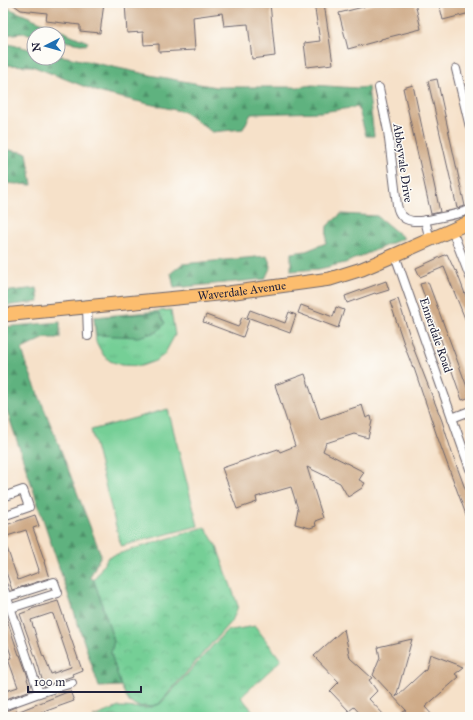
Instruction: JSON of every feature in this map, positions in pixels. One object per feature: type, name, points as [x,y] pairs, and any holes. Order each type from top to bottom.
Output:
[{"type":"main road","name":"Waverdale Avenue","points":[[3,315],[228,293],[330,279],[362,269],[470,222]]},
{"type":"street","points":[[456,69],[470,126]]},
{"type":"street","name":"Abbeyvale Drive","points":[[379,88],[388,131],[397,210],[404,218],[417,221],[462,213],[470,210]]},
{"type":"street","points":[[424,220],[430,240]]},
{"type":"street","points":[[455,238],[470,277]]},
{"type":"street","name":"Ennerdale Road","points":[[395,255],[470,469]]},
{"type":"street","points":[[87,307],[88,336]]},
{"type":"street","points":[[452,418],[470,411]]},
{"type":"street","points":[[3,497],[23,490],[29,507],[3,516]]},
{"type":"street","points":[[7,597],[54,582],[58,593],[11,608]]},
{"type":"street","points":[[3,586],[39,693]]},
{"type":"street","points":[[3,706],[72,683]]},
{"type":"green space","points":[[3,6],[50,26],[26,26],[26,34],[3,35]]},
{"type":"green space","points":[[66,33],[88,42],[86,45],[66,41]]},
{"type":"green space","points":[[8,44],[26,48],[26,66],[3,65],[3,47]]},
{"type":"green space","points":[[66,57],[155,76],[216,87],[298,87],[312,85],[357,88],[368,87],[374,136],[366,136],[358,107],[321,112],[251,114],[243,129],[212,132],[184,112],[101,93],[32,66],[66,66]]},
{"type":"green space","points":[[3,149],[27,153],[32,185],[3,183]]},
{"type":"green space","points":[[341,214],[377,216],[404,238],[345,263],[319,269],[291,271],[291,253],[306,251],[326,243],[327,226]]},
{"type":"green space","points":[[267,256],[271,266],[265,279],[174,288],[171,273],[182,264]]},
{"type":"green space","points":[[37,288],[39,302],[3,306],[3,292]]},
{"type":"green space","points":[[171,310],[175,335],[164,355],[155,361],[141,366],[121,365],[110,361],[104,356],[96,342],[94,317]]},
{"type":"green space","points":[[159,313],[165,323],[157,332],[138,337],[96,335],[94,317]]},
{"type":"green space","points":[[60,322],[60,338],[45,338],[22,349],[27,366],[101,555],[90,577],[94,580],[114,641],[111,653],[121,686],[99,687],[3,399],[3,327]]},
{"type":"green space","points":[[168,409],[198,526],[121,546],[91,430]]},
{"type":"green space","points":[[205,527],[217,547],[238,606],[233,619],[159,704],[147,707],[137,706],[129,702],[121,686],[111,653],[114,641],[94,580],[108,557]]},
{"type":"green space","points":[[255,626],[281,660],[241,697],[258,717],[93,717],[119,707],[147,708],[160,704],[226,631]]},
{"type":"building","points":[[11,3],[104,3],[100,33],[80,31],[80,25],[46,21],[47,13],[21,10]]},
{"type":"building","points":[[125,3],[270,3],[275,56],[252,59],[248,24],[224,26],[222,13],[193,17],[195,50],[159,52],[159,44],[144,45],[143,32],[127,33]]},
{"type":"building","points":[[314,3],[324,3],[333,64],[307,67],[304,43],[320,41]]},
{"type":"building","points":[[379,3],[415,3],[421,29],[348,49],[339,13]]},
{"type":"building","points":[[439,3],[470,3],[470,13],[443,20]]},
{"type":"building","points":[[437,79],[465,206],[457,208],[428,81]]},
{"type":"building","points":[[413,85],[440,212],[431,214],[403,88]]},
{"type":"building","points":[[447,254],[455,271],[456,270],[470,307],[470,331],[444,267],[420,277],[416,268]]},
{"type":"building","points":[[386,281],[389,290],[375,293],[347,303],[345,296]]},
{"type":"building","points":[[428,282],[470,395],[470,397],[462,400],[420,284]]},
{"type":"building","points":[[398,299],[415,352],[442,421],[470,502],[469,523],[390,302]]},
{"type":"building","points":[[301,305],[333,317],[336,307],[344,310],[338,328],[298,313]]},
{"type":"building","points":[[250,310],[285,323],[289,312],[296,315],[290,333],[247,317]]},
{"type":"building","points":[[206,315],[238,327],[242,317],[249,320],[243,337],[203,322]]},
{"type":"building","points":[[305,374],[320,419],[362,405],[366,418],[371,416],[372,421],[368,438],[354,434],[326,443],[323,451],[364,472],[359,480],[365,483],[362,488],[348,497],[340,483],[307,467],[323,518],[315,521],[316,526],[310,528],[295,524],[298,509],[291,487],[256,497],[257,502],[237,509],[222,468],[278,449],[280,452],[295,446],[275,385]]},
{"type":"building","points":[[35,515],[39,526],[33,528],[49,578],[12,590],[3,563],[3,539],[18,580],[39,572],[39,570],[26,530],[4,537],[3,526]]},
{"type":"building","points":[[58,601],[82,670],[72,674],[73,676],[44,686],[20,614]],"holes":[[[52,614],[71,667],[51,674],[44,656],[43,657],[31,620]]]},
{"type":"building","points":[[4,611],[27,674],[27,679],[31,690],[3,700],[3,692],[18,687],[8,659],[12,658],[3,631]]},
{"type":"building","points":[[344,629],[350,658],[372,678],[369,680],[377,691],[369,699],[386,717],[363,717],[354,707],[349,711],[330,691],[339,682],[314,656]]},
{"type":"building","points":[[412,639],[396,697],[426,669],[430,654],[464,667],[455,674],[459,677],[425,707],[434,717],[397,717],[406,710],[373,675],[380,658],[378,647]]},
{"type":"building","points":[[70,691],[74,701],[27,717],[4,717],[8,715],[6,711],[15,707],[17,712]]}]
